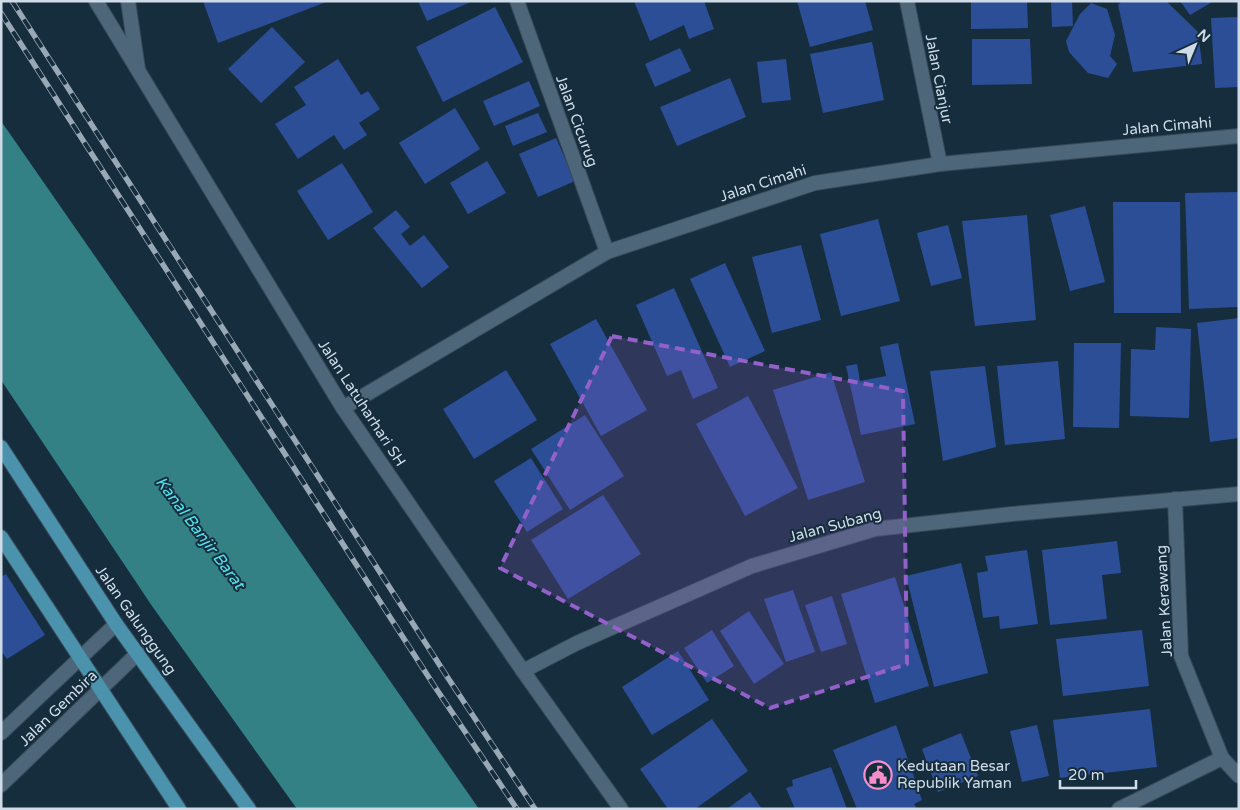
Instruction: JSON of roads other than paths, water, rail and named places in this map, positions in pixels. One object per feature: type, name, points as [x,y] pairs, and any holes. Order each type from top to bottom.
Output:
[{"type":"main road","name":"Jalan Galunggung","points":[[1,447],[116,624],[249,809]]},
{"type":"main road","points":[[1,537],[179,809]]},
{"type":"street","name":"Jalan Latuharhari SH","points":[[96,1],[344,408],[523,671],[621,809]]},
{"type":"street","points":[[128,1],[138,69]]},
{"type":"street","name":"Jalan Cicurug","points":[[517,1],[607,252]]},
{"type":"street","name":"Jalan Cianjur","points":[[907,1],[940,164]]},
{"type":"street","name":"Jalan Cimahi","points":[[344,408],[607,252],[815,183],[940,164],[1239,136]]},
{"type":"street","name":"Jalan Subang","points":[[523,671],[577,644],[752,566],[875,529],[1012,514],[1239,494]]},
{"type":"street","name":"Jalan Kerawang","points":[[1175,499],[1181,656],[1222,758],[1239,776]]},
{"type":"street","name":"Jalan Gembira","points":[[1,733],[116,624]]},
{"type":"street","name":"Jalan Gembira","points":[[1,786],[138,653]]},
{"type":"street","points":[[1119,809],[1222,758]]},
{"type":"water","name":"Kanal Banjir Barat","points":[[1,121],[479,809],[297,809],[152,606],[1,380]]},
{"type":"railway","points":[[12,1],[448,678],[535,809]]},
{"type":"railway","points":[[1,13],[435,687],[517,809]]},
{"type":"place","name":"Kedutaan Besar Republik Yaman","points":[[878,775]]}]
